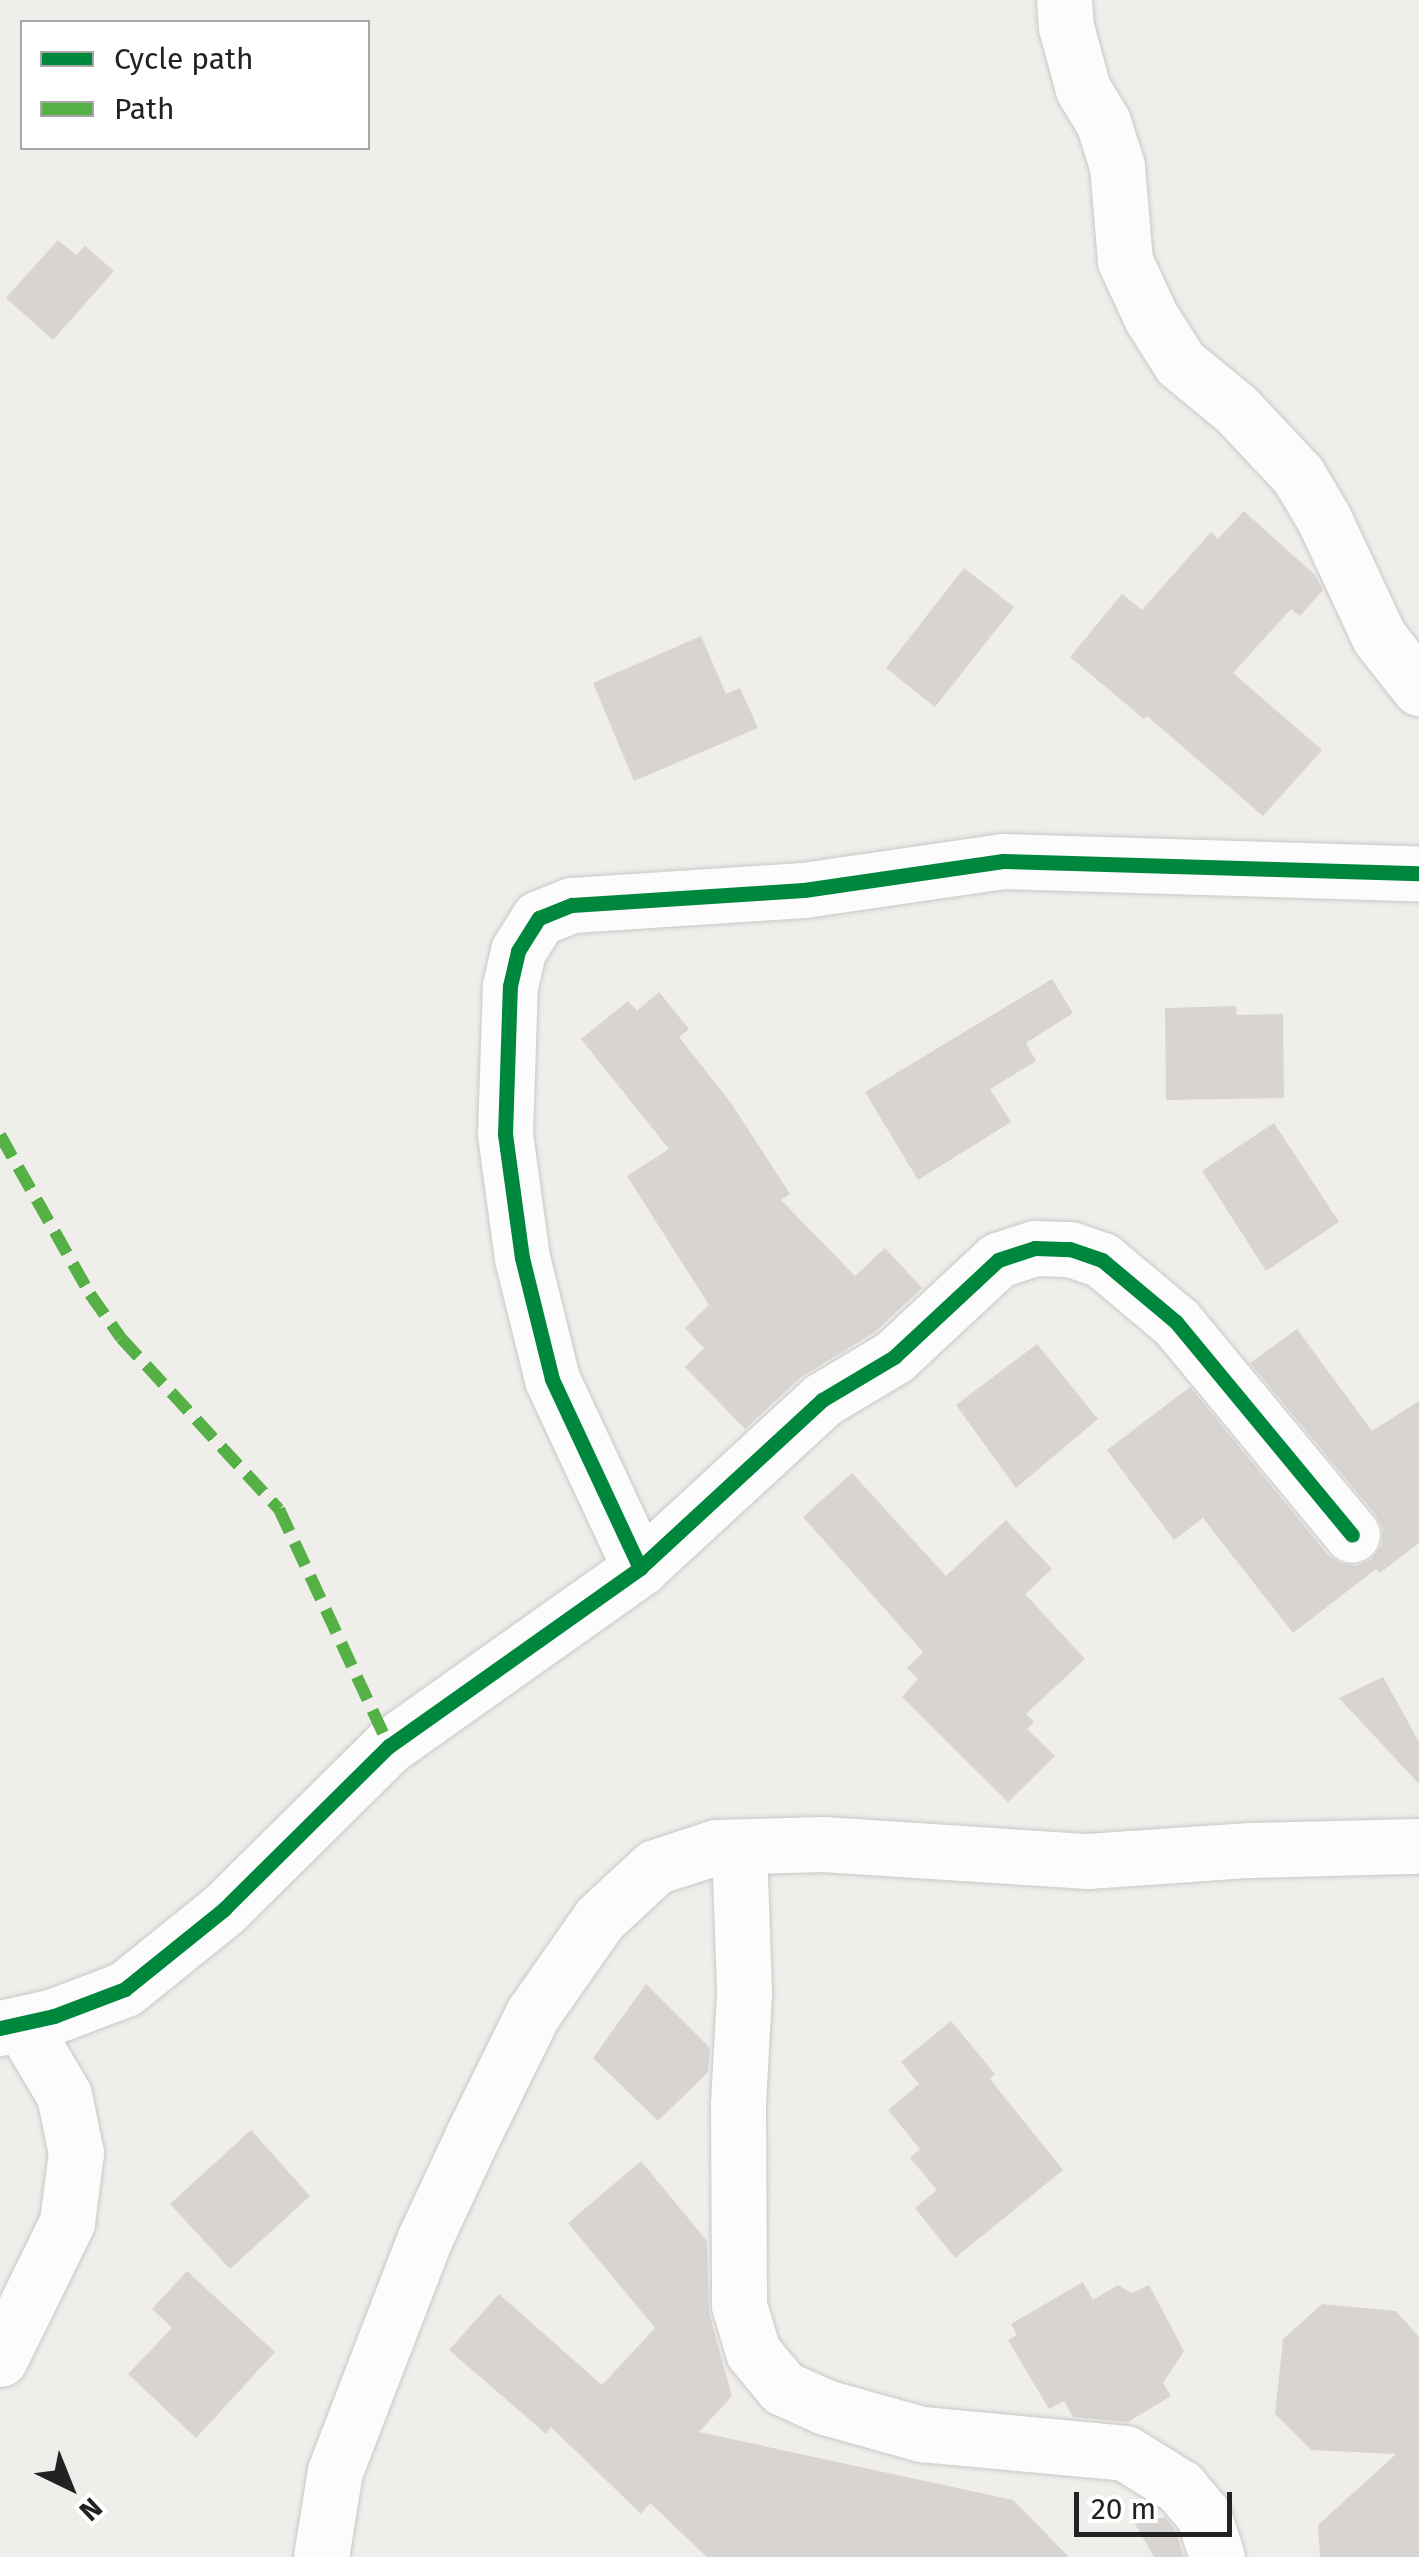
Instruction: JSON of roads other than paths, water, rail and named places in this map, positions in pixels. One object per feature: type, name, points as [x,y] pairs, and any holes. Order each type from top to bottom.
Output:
[{"type":"street","points":[[1064,0],[1066,27],[1083,89],[1103,122],[1116,166],[1125,261],[1151,317],[1180,363],[1236,409],[1298,475],[1324,519],[1379,637],[1419,688]]},
{"type":"street","points":[[640,1568],[552,1379],[522,1258],[504,1134],[510,986],[518,951],[539,918],[572,905],[804,890],[1003,861],[1419,874]]},
{"type":"street","points":[[0,2358],[67,2222],[76,2154],[64,2095],[11,2026],[124,1989],[224,1908],[389,1746],[640,1568],[822,1400],[894,1357],[998,1260],[1035,1248],[1070,1249],[1102,1260],[1176,1322],[1352,1535]]},
{"type":"street","points":[[322,2557],[336,2471],[418,2256],[532,2014],[600,1918],[655,1866],[716,1848],[823,1844],[1087,1862],[1250,1850],[1419,1846]]},
{"type":"street","points":[[740,1847],[744,1994],[738,2105],[739,2305],[753,2352],[783,2388],[825,2407],[922,2434],[1125,2453],[1180,2486],[1203,2514],[1217,2557]]}]
